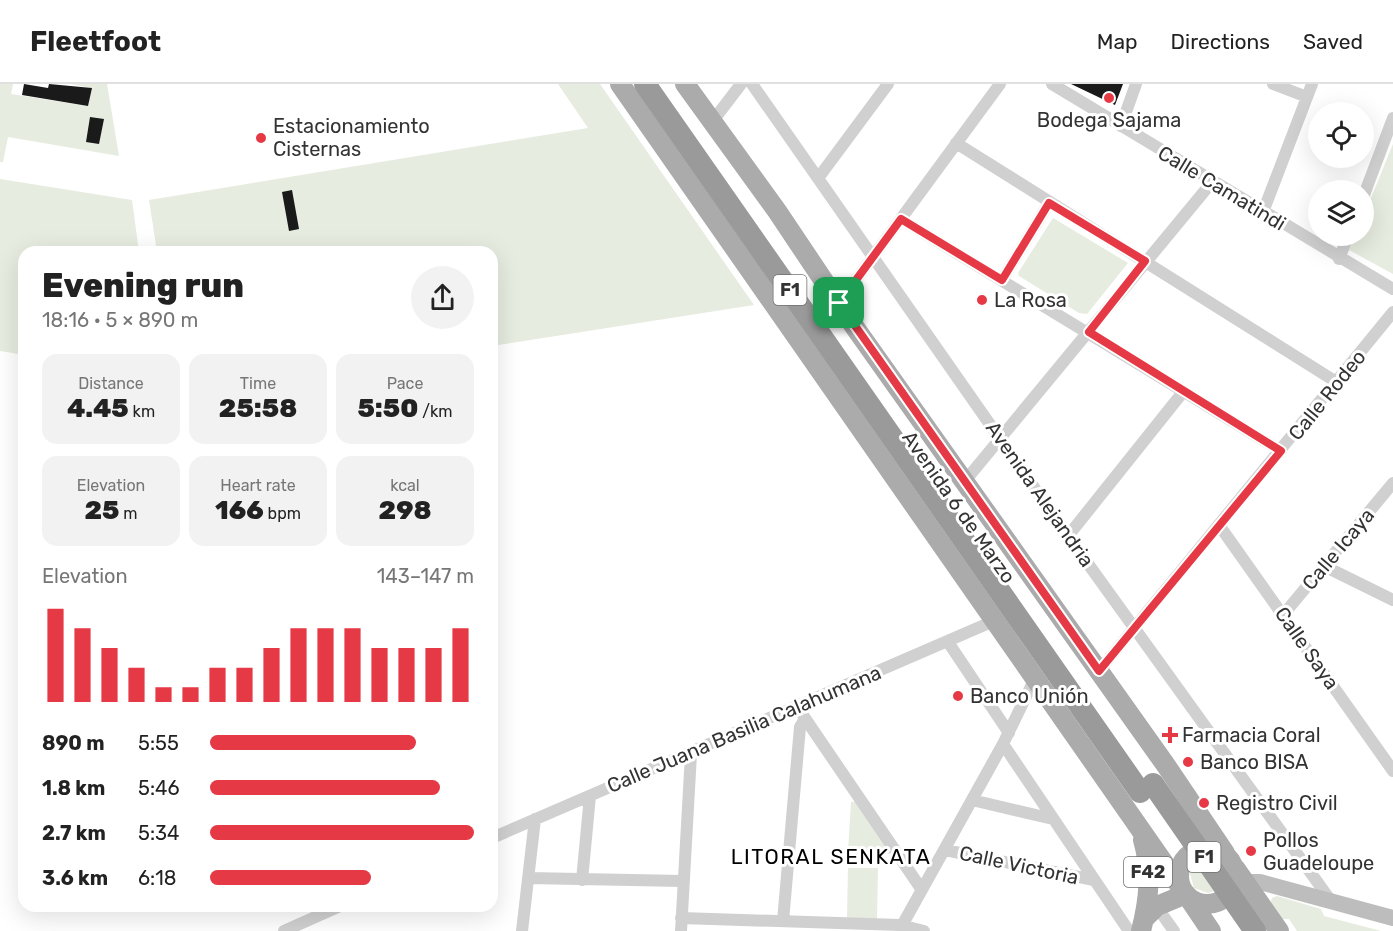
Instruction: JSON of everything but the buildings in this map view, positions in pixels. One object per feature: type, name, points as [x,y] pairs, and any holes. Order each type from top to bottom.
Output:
[{"type":"highway","name":"Avenida 6 de Marzo","points":[[645,84],[1147,788],[1255,931]]},
{"type":"highway","name":"Avenida 6 de Marzo","points":[[663,84],[1147,788],[1237,931]]},
{"type":"main road","name":"Avenida 6 de Marzo","points":[[620,84],[1211,931]]},
{"type":"main road","name":"Avenida 6 de Marzo","points":[[685,84],[777,211],[1279,931]]},
{"type":"main road","name":"F42","points":[[1137,826],[1146,851],[1144,916]]},
{"type":"main road","points":[[1209,847],[1235,871],[1229,895],[1217,903],[1202,904],[1184,891],[1180,869],[1191,852],[1209,847]]},
{"type":"main road","points":[[1144,916],[1184,891]]},
{"type":"street","points":[[712,122],[741,84]]},
{"type":"street","name":"Avenida Alejandria","points":[[752,84],[1068,536],[1331,901]]},
{"type":"street","points":[[819,177],[888,84]]},
{"type":"street","points":[[839,303],[1000,84]]},
{"type":"street","name":"Calle Camatindi","points":[[1052,84],[1339,259],[1393,289]]},
{"type":"street","points":[[1121,126],[1136,84]]},
{"type":"street","points":[[1273,84],[1307,97]]},
{"type":"street","points":[[1263,212],[1312,84]]},
{"type":"street","points":[[1370,180],[1393,118]]},
{"type":"street","points":[[956,143],[1338,383]]},
{"type":"street","points":[[965,481],[1212,182]]},
{"type":"street","points":[[1002,280],[1049,203]]},
{"type":"street","points":[[901,219],[1281,451]]},
{"type":"street","points":[[1339,259],[1344,246]]},
{"type":"street","name":"Calle Rodeo","points":[[1099,671],[1136,630],[1219,525],[1338,383],[1393,312]]},
{"type":"street","points":[[1068,536],[1183,392]]},
{"type":"street","name":"Calle Icaya","points":[[1283,615],[1392,485]]},
{"type":"street","name":"Calle Saya","points":[[1219,525],[1393,771]]},
{"type":"street","points":[[1324,566],[1393,600]]},
{"type":"street","name":"Calle Juana Basilia Calahumana","points":[[498,835],[691,754],[796,705],[996,620]]},
{"type":"street","points":[[948,642],[1053,819],[1094,880],[1144,916],[1174,931]]},
{"type":"street","points":[[900,928],[1006,738],[1035,678]]},
{"type":"street","points":[[796,705],[922,890]]},
{"type":"street","points":[[783,921],[800,727],[805,719]]},
{"type":"street","points":[[691,754],[681,925],[783,921],[924,931]]},
{"type":"street","points":[[582,880],[590,796]]},
{"type":"street","points":[[972,800],[1053,819]]},
{"type":"street","points":[[522,931],[535,819]]},
{"type":"street","name":"Calle Victoria","points":[[945,850],[1094,880]]},
{"type":"street","points":[[1235,871],[1393,918]]},
{"type":"street","points":[[528,878],[684,881]]},
{"type":"street","points":[[284,931],[327,912]]},
{"type":"shaded area","points":[[0,84],[13,84],[11,94],[88,106],[91,88],[71,84],[107,84],[119,156],[8,137],[3,162],[0,162]]},
{"type":"shaded area","points":[[558,84],[600,84],[754,305],[498,345],[498,246],[156,246],[149,200],[588,128]]},
{"type":"shaded area","points":[[1393,144],[1393,274],[1349,250],[1351,246],[1374,246],[1374,191]]},
{"type":"shaded area","points":[[0,179],[132,200],[138,246],[18,246],[18,354],[0,351]]},
{"type":"shaded area","points":[[1053,218],[1128,263],[1087,314],[1079,313],[1019,276],[1018,273]]},
{"type":"shaded area","points":[[861,801],[893,849],[889,854],[848,853],[851,802]]},
{"type":"shaded area","points":[[1196,861],[1218,890],[1208,893],[1194,888],[1190,874]]},
{"type":"shaded area","points":[[848,868],[878,868],[877,919],[847,918]]},
{"type":"shaded area","points":[[1277,896],[1321,909],[1324,916],[1381,931],[1297,931],[1289,919],[1280,919],[1270,905],[1272,898]]},
{"type":"place","name":"Bodega Sajama","points":[[1109,98]]},
{"type":"place","name":"Estacionamiento Cisternas","points":[[261,138]]},
{"type":"place","name":"La Rosa","points":[[982,300]]},
{"type":"place","name":"Banco Unión","points":[[958,696]]},
{"type":"place","name":"Farmacia Coral","points":[[1170,735]]},
{"type":"place","name":"Banco BISA","points":[[1188,762]]},
{"type":"place","name":"Registro Civil","points":[[1204,803]]},
{"type":"place","name":"Pollos Guadeloupe","points":[[1251,851]]},
{"type":"district","name":"LITORAL SENKATA","points":[[831,857]]},
{"type":"route","points":[[1049,203],[1145,261],[1089,332],[1281,451],[1136,630],[1099,671],[839,303],[901,219],[1002,280],[1049,203]]}]
